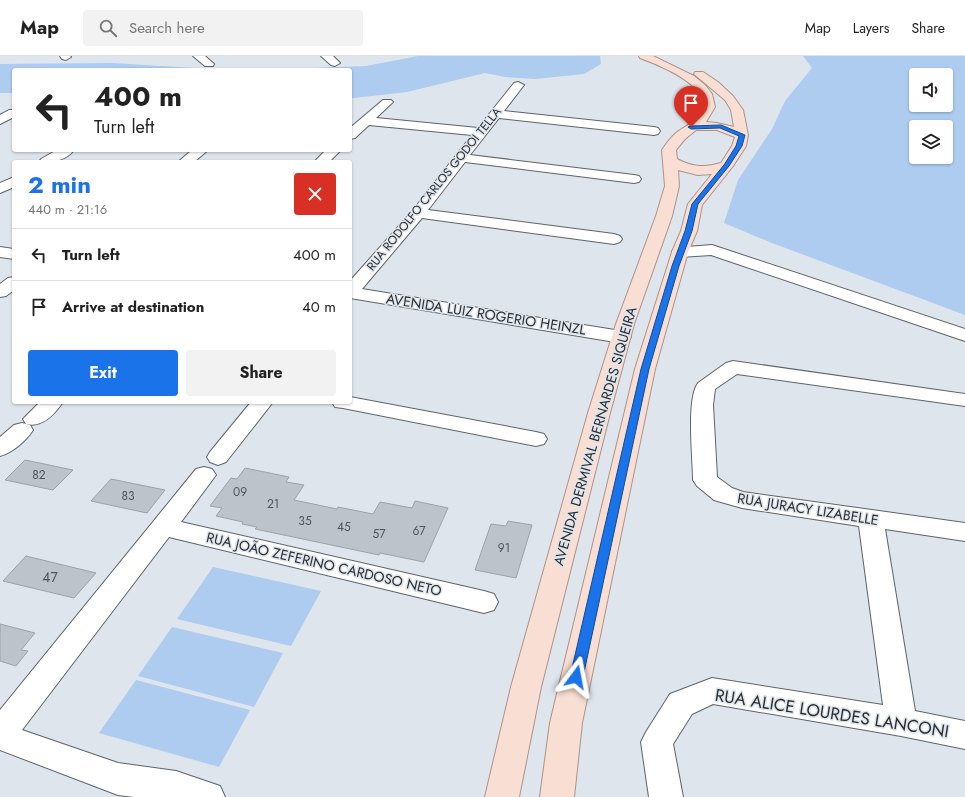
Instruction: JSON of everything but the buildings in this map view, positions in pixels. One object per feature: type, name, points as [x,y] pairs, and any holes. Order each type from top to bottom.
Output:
[{"type":"main road","name":"AVENIDA DERMIVAL BERNARDES SIQUEIRA","points":[[502,797],[526,687],[599,413],[623,330],[664,216],[672,186],[669,150],[679,137],[705,117],[709,106],[708,97],[693,81],[670,67],[644,56]]},
{"type":"main road","points":[[558,797],[566,723],[645,369],[680,252],[689,231],[695,204],[726,166],[739,146],[742,135],[737,110],[722,91],[692,70],[663,56]]},
{"type":"main road","points":[[691,127],[721,126],[742,135]]},
{"type":"main road","points":[[670,161],[681,168],[698,171],[708,171],[726,166]]},
{"type":"street","points":[[198,56],[209,64]]},
{"type":"street","name":"RUA RODOLFO CARLOS GODOI TELLA","points":[[353,289],[418,213],[518,85]]},
{"type":"street","points":[[352,133],[387,102]]},
{"type":"street","points":[[0,114],[12,113]]},
{"type":"street","points":[[0,120],[12,114]]},
{"type":"street","points":[[495,114],[654,131]]},
{"type":"street","points":[[366,120],[481,132]]},
{"type":"street","points":[[50,160],[64,152]]},
{"type":"street","points":[[187,160],[198,152]]},
{"type":"street","points":[[323,160],[332,152]]},
{"type":"street","points":[[462,158],[634,178]]},
{"type":"street","points":[[0,189],[12,182]]},
{"type":"street","points":[[418,213],[614,238]]},
{"type":"street","points":[[689,231],[753,263]]},
{"type":"street","points":[[680,252],[712,250],[965,335]]},
{"type":"street","points":[[0,252],[12,254]]},
{"type":"street","points":[[0,292],[12,283]]},
{"type":"street","name":"AVENIDA LUIZ ROGERIO HEINZL","points":[[353,289],[571,328],[623,330]]},
{"type":"street","name":"RUA JURACY LIZABELLE","points":[[965,400],[733,367],[706,387],[702,405],[705,480],[723,494],[742,500],[965,532]]},
{"type":"street","points":[[0,449],[50,404]]},
{"type":"street","points":[[208,797],[174,792],[125,788],[0,735],[260,404]]},
{"type":"street","points":[[352,404],[536,439]]},
{"type":"street","points":[[872,519],[901,722]]},
{"type":"street","name":"RUA JOÃO ZEFERINO CARDOSO NETO","points":[[164,527],[484,602]]},
{"type":"street","name":"RUA ALICE LOURDES LANCONI","points":[[666,797],[657,742],[681,704],[712,691],[901,722],[965,735]]},
{"type":"shaded area","points":[[418,56],[600,56],[601,64],[584,74],[535,79],[505,77],[485,73],[407,92],[352,98],[352,68],[314,68],[366,66]]},
{"type":"shaded area","points":[[803,56],[965,56],[965,315],[772,243],[724,223],[738,180],[772,129],[785,101],[812,68]]},
{"type":"shaded area","points":[[112,63],[193,68],[12,68],[12,93],[0,93],[0,64]]},
{"type":"shaded area","points":[[213,567],[321,591],[291,646],[177,619]]},
{"type":"shaded area","points":[[172,627],[283,653],[254,707],[138,676]]},
{"type":"shaded area","points":[[136,680],[250,710],[219,767],[99,733]]},
{"type":"route","points":[[576,677],[645,369],[680,252],[689,231],[695,204],[726,166],[739,146],[742,135],[721,126],[691,127]]}]
